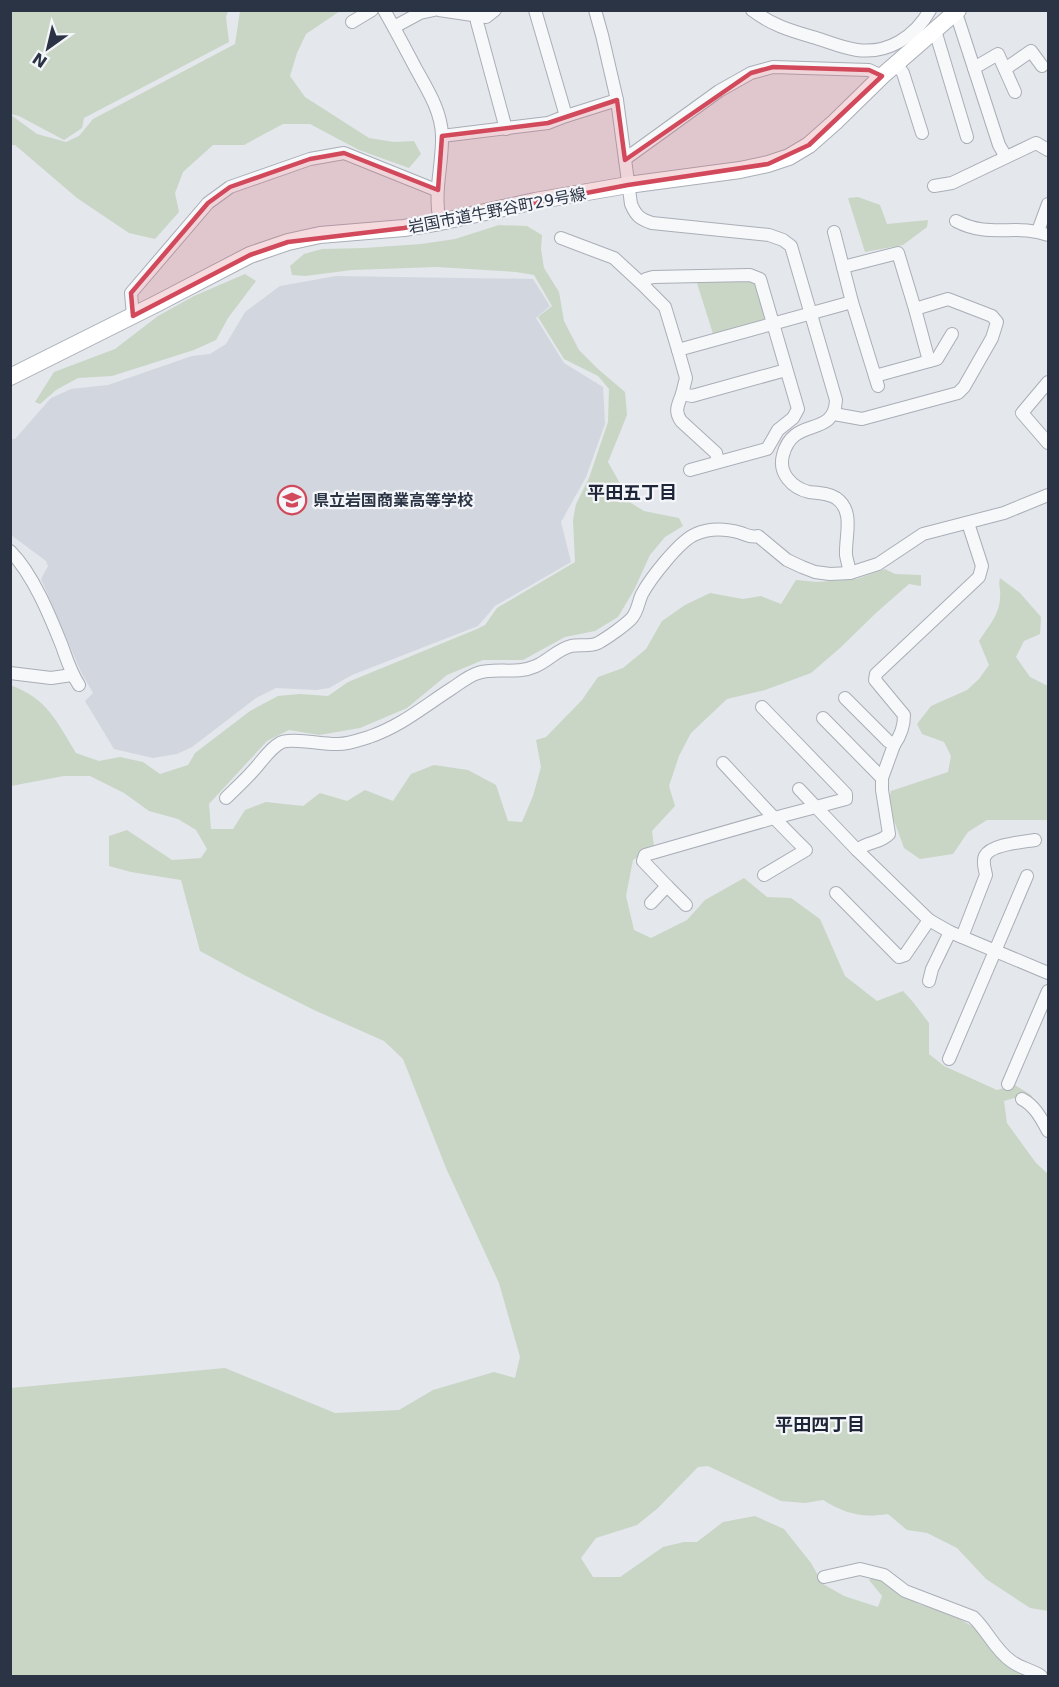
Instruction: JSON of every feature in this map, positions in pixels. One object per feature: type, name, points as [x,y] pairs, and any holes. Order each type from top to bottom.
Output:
[{"type":"street","points":[[352,22],[372,10]]},
{"type":"street","points":[[384,10],[434,102],[440,121],[442,136],[436,190],[440,222]]},
{"type":"street","points":[[394,27],[420,13],[434,10]]},
{"type":"street","points":[[439,10],[486,17],[495,10]]},
{"type":"street","points":[[535,10],[566,116]]},
{"type":"street","points":[[595,10],[617,100],[628,185],[634,212],[640,219],[652,223],[769,235],[791,246],[836,400],[834,414],[828,421],[802,430],[792,437],[784,447],[781,461],[786,477],[797,488],[809,492],[825,493],[836,498],[843,505],[848,524],[846,554],[850,573]]},
{"type":"street","points":[[752,10],[777,26],[856,50],[877,50],[892,46],[910,36],[923,23],[930,10]]},
{"type":"street","points":[[956,12],[999,145],[1006,157]]},
{"type":"street","name":"岩国市道牛野谷町29号線","points":[[10,377],[250,255],[288,242],[320,235],[404,228],[440,222],[535,201],[628,185],[740,170],[789,157],[809,145],[882,76],[956,12]]},
{"type":"street","points":[[477,16],[506,129]]},
{"type":"street","points":[[933,32],[937,37],[967,137]]},
{"type":"street","points":[[1005,69],[1031,51],[1042,66]]},
{"type":"street","points":[[974,68],[998,54],[1015,92]]},
{"type":"street","points":[[896,64],[903,73],[922,133]]},
{"type":"street","points":[[625,159],[719,91],[751,73],[773,67],[869,70],[882,76]]},
{"type":"street","points":[[442,136],[548,123],[617,100]]},
{"type":"street","points":[[934,186],[952,183],[1036,143],[1048,150]]},
{"type":"street","points":[[133,316],[131,293],[208,204],[230,187],[310,159],[344,153],[436,190]]},
{"type":"street","points":[[956,222],[975,229],[996,232],[1028,230],[1043,233],[1048,204]]},
{"type":"street","points":[[834,232],[852,302],[877,381],[937,359],[952,334]]},
{"type":"street","points":[[561,238],[615,258],[666,307],[686,378],[676,409],[677,415],[716,453],[718,461]]},
{"type":"street","points":[[843,267],[898,253],[929,361]]},
{"type":"street","points":[[641,283],[653,277],[750,275],[760,279],[798,409],[793,418],[778,430],[767,449],[690,470]]},
{"type":"street","points":[[834,414],[862,419],[958,393],[963,387],[992,338],[997,322],[992,316],[948,299],[915,309]]},
{"type":"street","points":[[678,350],[852,302]]},
{"type":"street","points":[[682,394],[692,396],[786,370]]},
{"type":"street","points":[[1048,382],[1022,413],[1048,443]]},
{"type":"street","points":[[226,798],[275,746],[283,741],[317,744],[350,743],[411,717],[476,673],[488,670],[504,672],[520,670],[536,666],[571,646],[596,644],[631,619],[649,583],[683,543],[695,534],[724,530],[753,537],[758,536],[787,560],[802,567],[830,574],[850,573],[878,564],[922,534],[1004,513],[1048,495]]},
{"type":"street","points":[[857,850],[863,845],[883,840],[889,834],[882,778],[904,724],[904,715],[875,680],[876,674],[979,577],[982,566],[968,523]]},
{"type":"street","points":[[10,551],[34,583],[75,680],[10,674]]},
{"type":"street","points":[[845,698],[894,745]]},
{"type":"street","points":[[686,905],[643,861],[645,855],[846,799],[846,794],[762,707]]},
{"type":"street","points":[[823,718],[882,778]]},
{"type":"street","points":[[723,763],[806,850],[764,875]]},
{"type":"street","points":[[799,789],[929,920],[956,935],[1048,973]]},
{"type":"street","points":[[929,981],[932,969],[956,935],[986,875],[985,856],[1001,846],[1035,840]]},
{"type":"street","points":[[949,1059],[1027,876]]},
{"type":"street","points":[[651,903],[667,886]]},
{"type":"street","points":[[836,894],[899,957],[905,956],[929,920]]},
{"type":"street","points":[[1008,1084],[1048,991]]},
{"type":"street","points":[[1022,1099],[1029,1102],[1036,1110],[1048,1131]]},
{"type":"street","points":[[824,1577],[860,1569],[884,1575],[905,1592],[973,1617],[1011,1662],[1041,1677]]},
{"type":"highlighted area","points":[[773,67],[869,70],[882,76],[809,145],[768,164],[628,185],[404,228],[288,242],[250,255],[133,316],[131,293],[208,203],[230,187],[310,159],[344,153],[438,190],[442,136],[548,123],[617,100],[625,160],[751,73]]},
{"type":"shaded area","name":"県立岩国商業高等学校","points":[[336,276],[533,279],[550,306],[536,318],[564,363],[603,387],[605,424],[586,477],[561,522],[571,562],[495,606],[478,626],[352,675],[329,688],[316,690],[276,688],[256,698],[192,747],[177,754],[153,758],[114,749],[85,701],[93,693],[81,672],[41,579],[48,566],[46,561],[11,535],[11,439],[15,439],[51,398],[71,389],[108,385],[192,356],[210,354],[226,344],[245,312],[280,286]]},
{"type":"green space","points":[[10,11],[228,11],[226,17],[229,42],[84,118],[82,128],[64,140],[11,114]]},
{"type":"green space","points":[[240,11],[340,11],[306,34],[290,76],[305,97],[369,138],[394,142],[414,141],[421,154],[409,168],[359,150],[310,124],[283,124],[244,145],[213,145],[183,172],[175,193],[179,212],[155,239],[129,233],[77,198],[15,145],[11,145],[11,115],[37,134],[66,142],[79,136],[93,119],[235,44]]},
{"type":"green space","points":[[858,197],[880,205],[887,224],[928,220],[927,227],[903,245],[865,252],[848,198]]},
{"type":"green space","points":[[499,225],[527,226],[542,235],[541,249],[544,268],[559,292],[564,321],[579,350],[625,392],[627,415],[608,462],[631,503],[644,511],[679,518],[683,526],[665,537],[650,555],[634,590],[618,617],[595,631],[565,637],[523,660],[483,660],[447,675],[407,708],[360,728],[319,735],[289,730],[267,741],[209,804],[211,829],[233,829],[245,810],[266,802],[303,806],[320,793],[347,801],[365,790],[393,801],[411,774],[434,765],[468,770],[496,785],[508,821],[522,822],[533,796],[541,767],[536,740],[546,737],[582,700],[598,677],[623,668],[646,649],[662,621],[685,605],[710,593],[743,599],[761,596],[781,604],[796,580],[817,582],[857,579],[885,569],[895,574],[921,575],[921,586],[909,584],[811,673],[765,690],[727,699],[691,733],[679,756],[669,786],[675,806],[652,831],[654,847],[633,860],[626,896],[634,930],[651,938],[687,920],[705,900],[744,878],[767,897],[791,898],[820,919],[845,976],[877,1001],[903,991],[913,1002],[929,1023],[929,1054],[944,1066],[997,1090],[1015,1085],[1031,1095],[1048,1123],[1022,1096],[1004,1101],[1007,1123],[1036,1163],[1048,1174],[1048,1611],[1030,1608],[986,1579],[957,1548],[927,1533],[907,1530],[888,1514],[854,1514],[823,1500],[805,1503],[781,1501],[708,1466],[698,1467],[658,1508],[637,1525],[596,1538],[581,1558],[593,1577],[620,1577],[663,1547],[684,1542],[697,1542],[723,1522],[755,1516],[784,1529],[811,1563],[823,1584],[844,1596],[878,1607],[882,1596],[869,1580],[879,1573],[918,1604],[951,1614],[975,1628],[1030,1676],[11,1676],[11,1388],[225,1368],[335,1413],[399,1410],[433,1390],[494,1372],[515,1378],[520,1357],[499,1283],[446,1168],[403,1059],[384,1041],[314,1010],[200,951],[181,880],[109,866],[109,836],[127,830],[172,860],[201,858],[207,849],[196,830],[178,819],[149,811],[124,793],[90,776],[64,776],[11,786],[10,685],[23,690],[50,712],[76,753],[99,761],[120,757],[143,762],[160,774],[188,765],[195,753],[250,711],[278,696],[300,694],[328,696],[348,682],[477,629],[485,625],[497,608],[575,562],[573,520],[576,504],[589,478],[608,422],[609,389],[598,376],[564,359],[538,317],[552,306],[534,275],[437,267],[352,270],[305,276],[292,275],[290,266],[304,254],[322,249],[421,244],[455,239]]},
{"type":"green space","points":[[245,274],[256,281],[228,318],[216,340],[194,350],[112,376],[78,378],[56,390],[40,404],[35,402],[54,372],[115,349],[158,316],[194,296]]},
{"type":"green space","points":[[751,279],[756,283],[766,316],[759,324],[713,334],[697,283]]},
{"type":"green space","points":[[1000,578],[1020,593],[1041,617],[1040,634],[1024,641],[1016,657],[1030,677],[1048,686],[1048,820],[987,820],[968,832],[953,854],[920,859],[904,848],[888,804],[891,791],[948,772],[951,756],[944,742],[922,734],[917,724],[931,706],[967,690],[989,665],[979,641],[998,609]]},
{"type":"place","name":"県立岩国商業高等学校","points":[[292,500]]},
{"type":"district","name":"平田五丁目","points":[[632,493]]},
{"type":"district","name":"平田四丁目","points":[[820,1425]]}]
